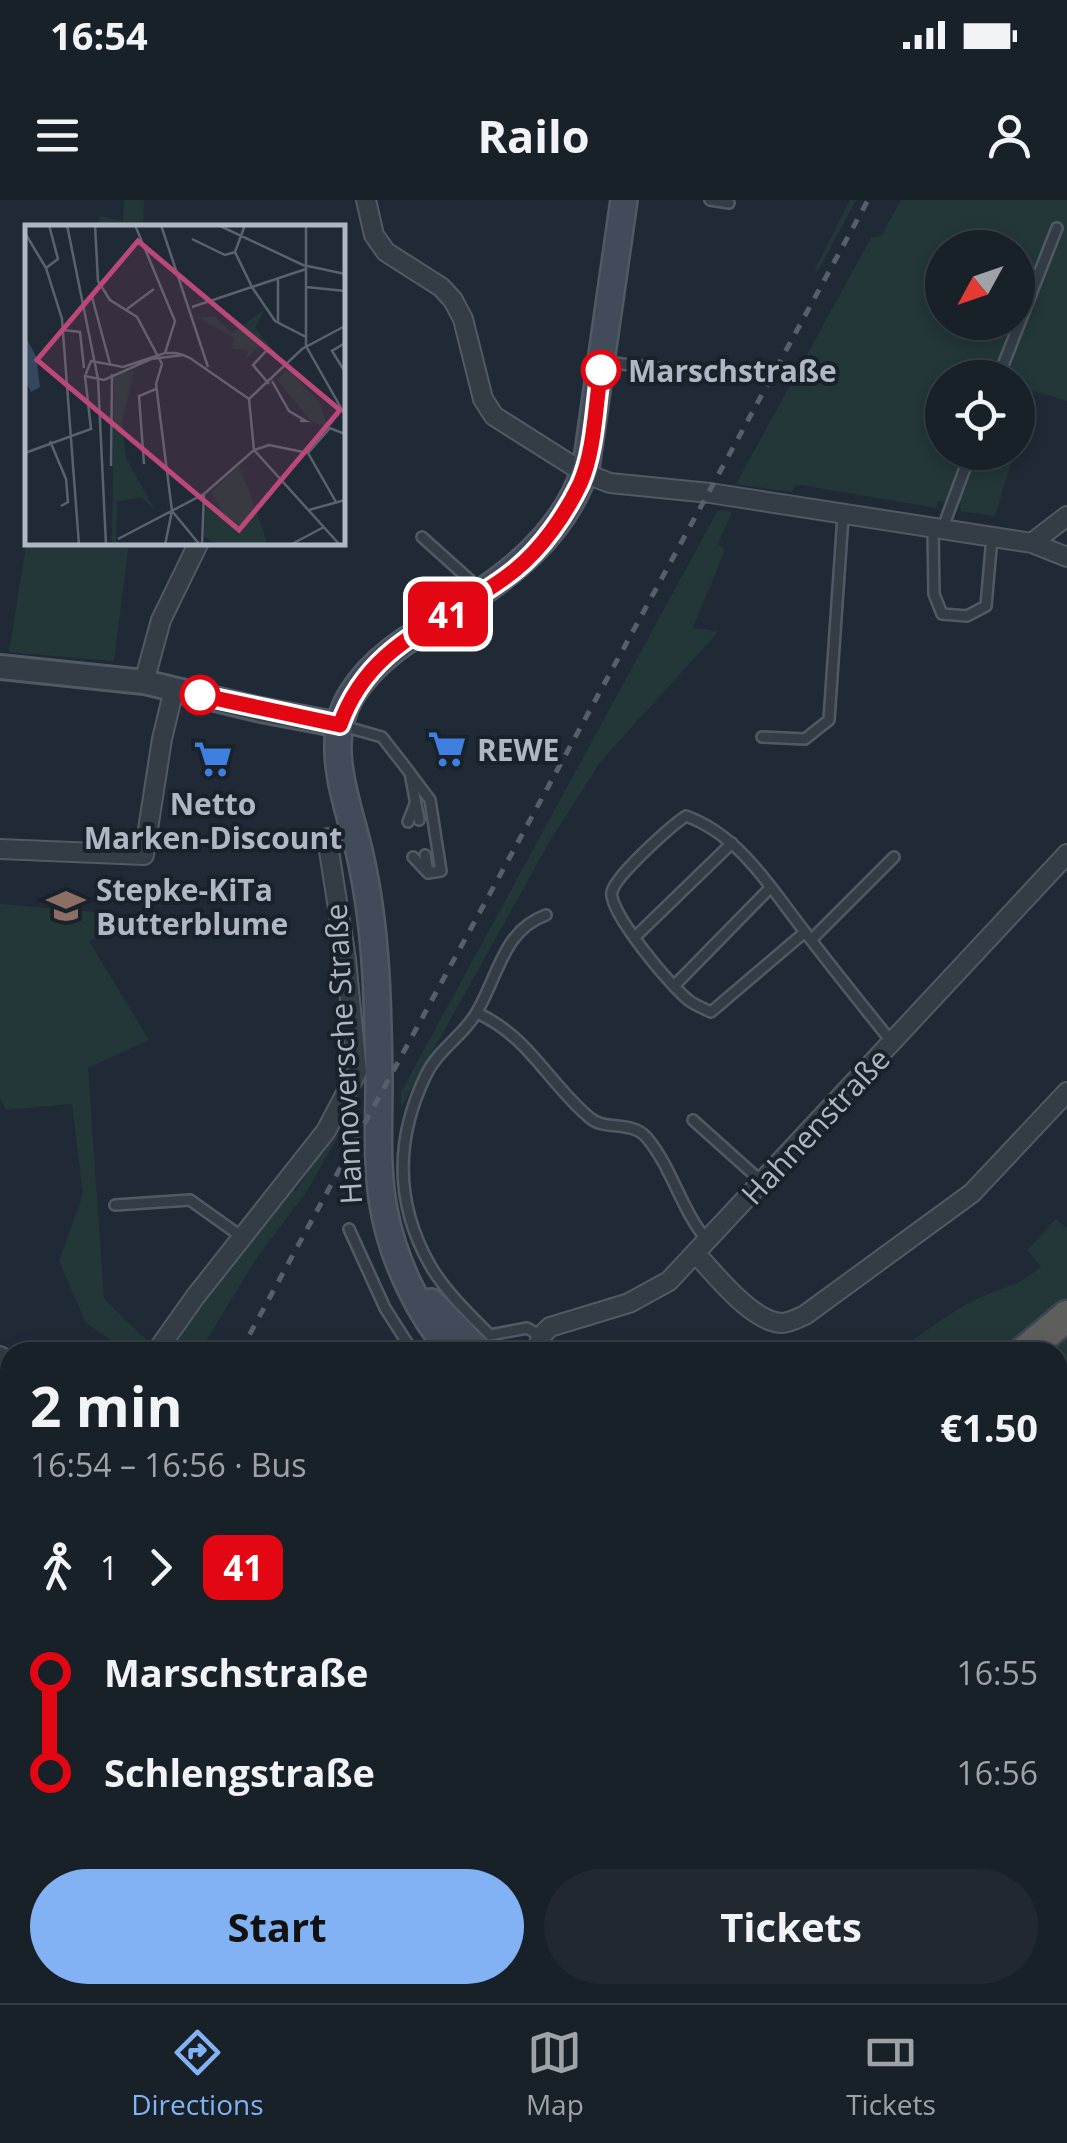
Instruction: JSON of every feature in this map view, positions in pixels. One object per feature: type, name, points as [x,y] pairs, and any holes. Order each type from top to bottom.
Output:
[{"type":"highway","points":[[1036,1342],[1067,1316]]},
{"type":"main road","name":"Hannoversche Straße","points":[[445,1342],[422,1309],[399,1260],[384,1211],[372,925],[360,856],[339,776],[340,725],[350,697],[394,647],[516,569],[548,535],[568,506],[584,473],[624,200]]},
{"type":"main road","name":"Hannoversche Straße","points":[[399,1260],[432,1303],[470,1342]]},
{"type":"street","points":[[366,200],[374,235],[386,252],[441,286],[453,300],[463,319],[483,398],[494,416],[584,473],[610,484],[710,493],[1032,543],[1067,557]]},
{"type":"street","points":[[1032,543],[1067,516]]},
{"type":"street","points":[[144,682],[161,620],[198,545]]},
{"type":"street","points":[[0,667],[144,682],[340,725]]},
{"type":"street","points":[[0,849],[144,855],[174,688]]},
{"type":"street","points":[[164,1342],[326,1131],[356,1072],[346,959],[326,838]]},
{"type":"street","name":"Hahnenstraße","points":[[540,1342],[550,1327],[629,1304],[670,1282],[1067,854]]},
{"type":"street","points":[[702,1248],[750,1310],[785,1323],[804,1315],[972,1193],[1067,1092]]},
{"type":"lane","points":[[710,200],[730,203]]},
{"type":"lane","points":[[1005,360],[1057,228]]},
{"type":"lane","points":[[602,361],[688,372]]},
{"type":"lane","points":[[963,470],[938,529],[934,594],[942,614],[966,616],[986,606],[992,537]]},
{"type":"lane","points":[[762,737],[805,739],[829,720],[843,516]]},
{"type":"lane","points":[[422,537],[483,592]]},
{"type":"lane","points":[[340,725],[382,738],[430,800],[441,870],[428,873]]},
{"type":"lane","points":[[410,774],[419,820]]},
{"type":"lane","points":[[408,822],[416,802]]},
{"type":"lane","points":[[892,1043],[808,936],[771,887],[732,843],[686,816],[672,825],[612,886],[610,901],[688,1000],[711,1012],[808,936],[894,856]]},
{"type":"lane","points":[[635,937],[732,843]]},
{"type":"lane","points":[[425,855],[428,873]]},
{"type":"lane","points":[[413,857],[428,873]]},
{"type":"lane","points":[[675,985],[771,887]]},
{"type":"lane","points":[[538,1342],[527,1328],[490,1335],[459,1302],[430,1266],[401,1179],[414,1105],[427,1072],[476,1013],[512,937],[532,920],[546,916]]},
{"type":"lane","points":[[476,1013],[517,1036],[593,1122],[626,1126],[645,1135],[693,1223],[702,1248]]},
{"type":"lane","points":[[693,1120],[763,1183]]},
{"type":"lane","points":[[114,1205],[190,1200],[242,1238]]},
{"type":"lane","points":[[350,1229],[384,1308],[406,1342]]},
{"type":"green space","points":[[124,200],[144,200],[143,225],[98,225],[100,216],[123,221]]},
{"type":"green space","points":[[850,200],[856,200],[818,271],[814,271]]},
{"type":"green space","points":[[901,200],[1067,200],[1067,401],[1035,392],[1035,360],[925,360],[925,470],[1009,470],[995,516],[960,511],[961,505],[938,501],[936,508],[801,485],[792,492],[736,484],[871,238],[881,236]]},
{"type":"green space","points":[[718,510],[732,512],[718,544],[725,550],[693,628],[719,631],[601,761],[551,839],[401,1108],[401,1092]]},
{"type":"green space","points":[[26,545],[129,545],[114,661],[9,652]]},
{"type":"green space","points":[[0,904],[142,916],[89,941],[149,1040],[88,1068],[104,1299],[149,1342],[114,1342],[86,1323],[59,1261],[83,1194],[72,1104],[6,1110],[0,1098]]},
{"type":"green space","points":[[331,1133],[339,1135],[305,1194],[258,1256],[205,1342],[172,1342],[288,1188],[296,1191]]},
{"type":"green space","points":[[1056,1219],[1067,1228],[1067,1307],[1021,1342],[911,1342],[956,1311],[1017,1283],[1041,1267],[1027,1250]]},
{"type":"railway","points":[[245,1342],[868,200]]},
{"type":"bus line","name":"41","points":[[200,695],[340,725],[350,697],[394,647],[516,569],[556,525],[586,466],[601,370]]},
{"type":"place","name":"Marschstraße","points":[[601,370]]},
{"type":"place","name":"REWE","points":[[447,749]]},
{"type":"place","name":"Netto Marken-Discount","points":[[213,759]]},
{"type":"place","name":"Stepke-KiTa Butterblume","points":[[66,906]]}]
